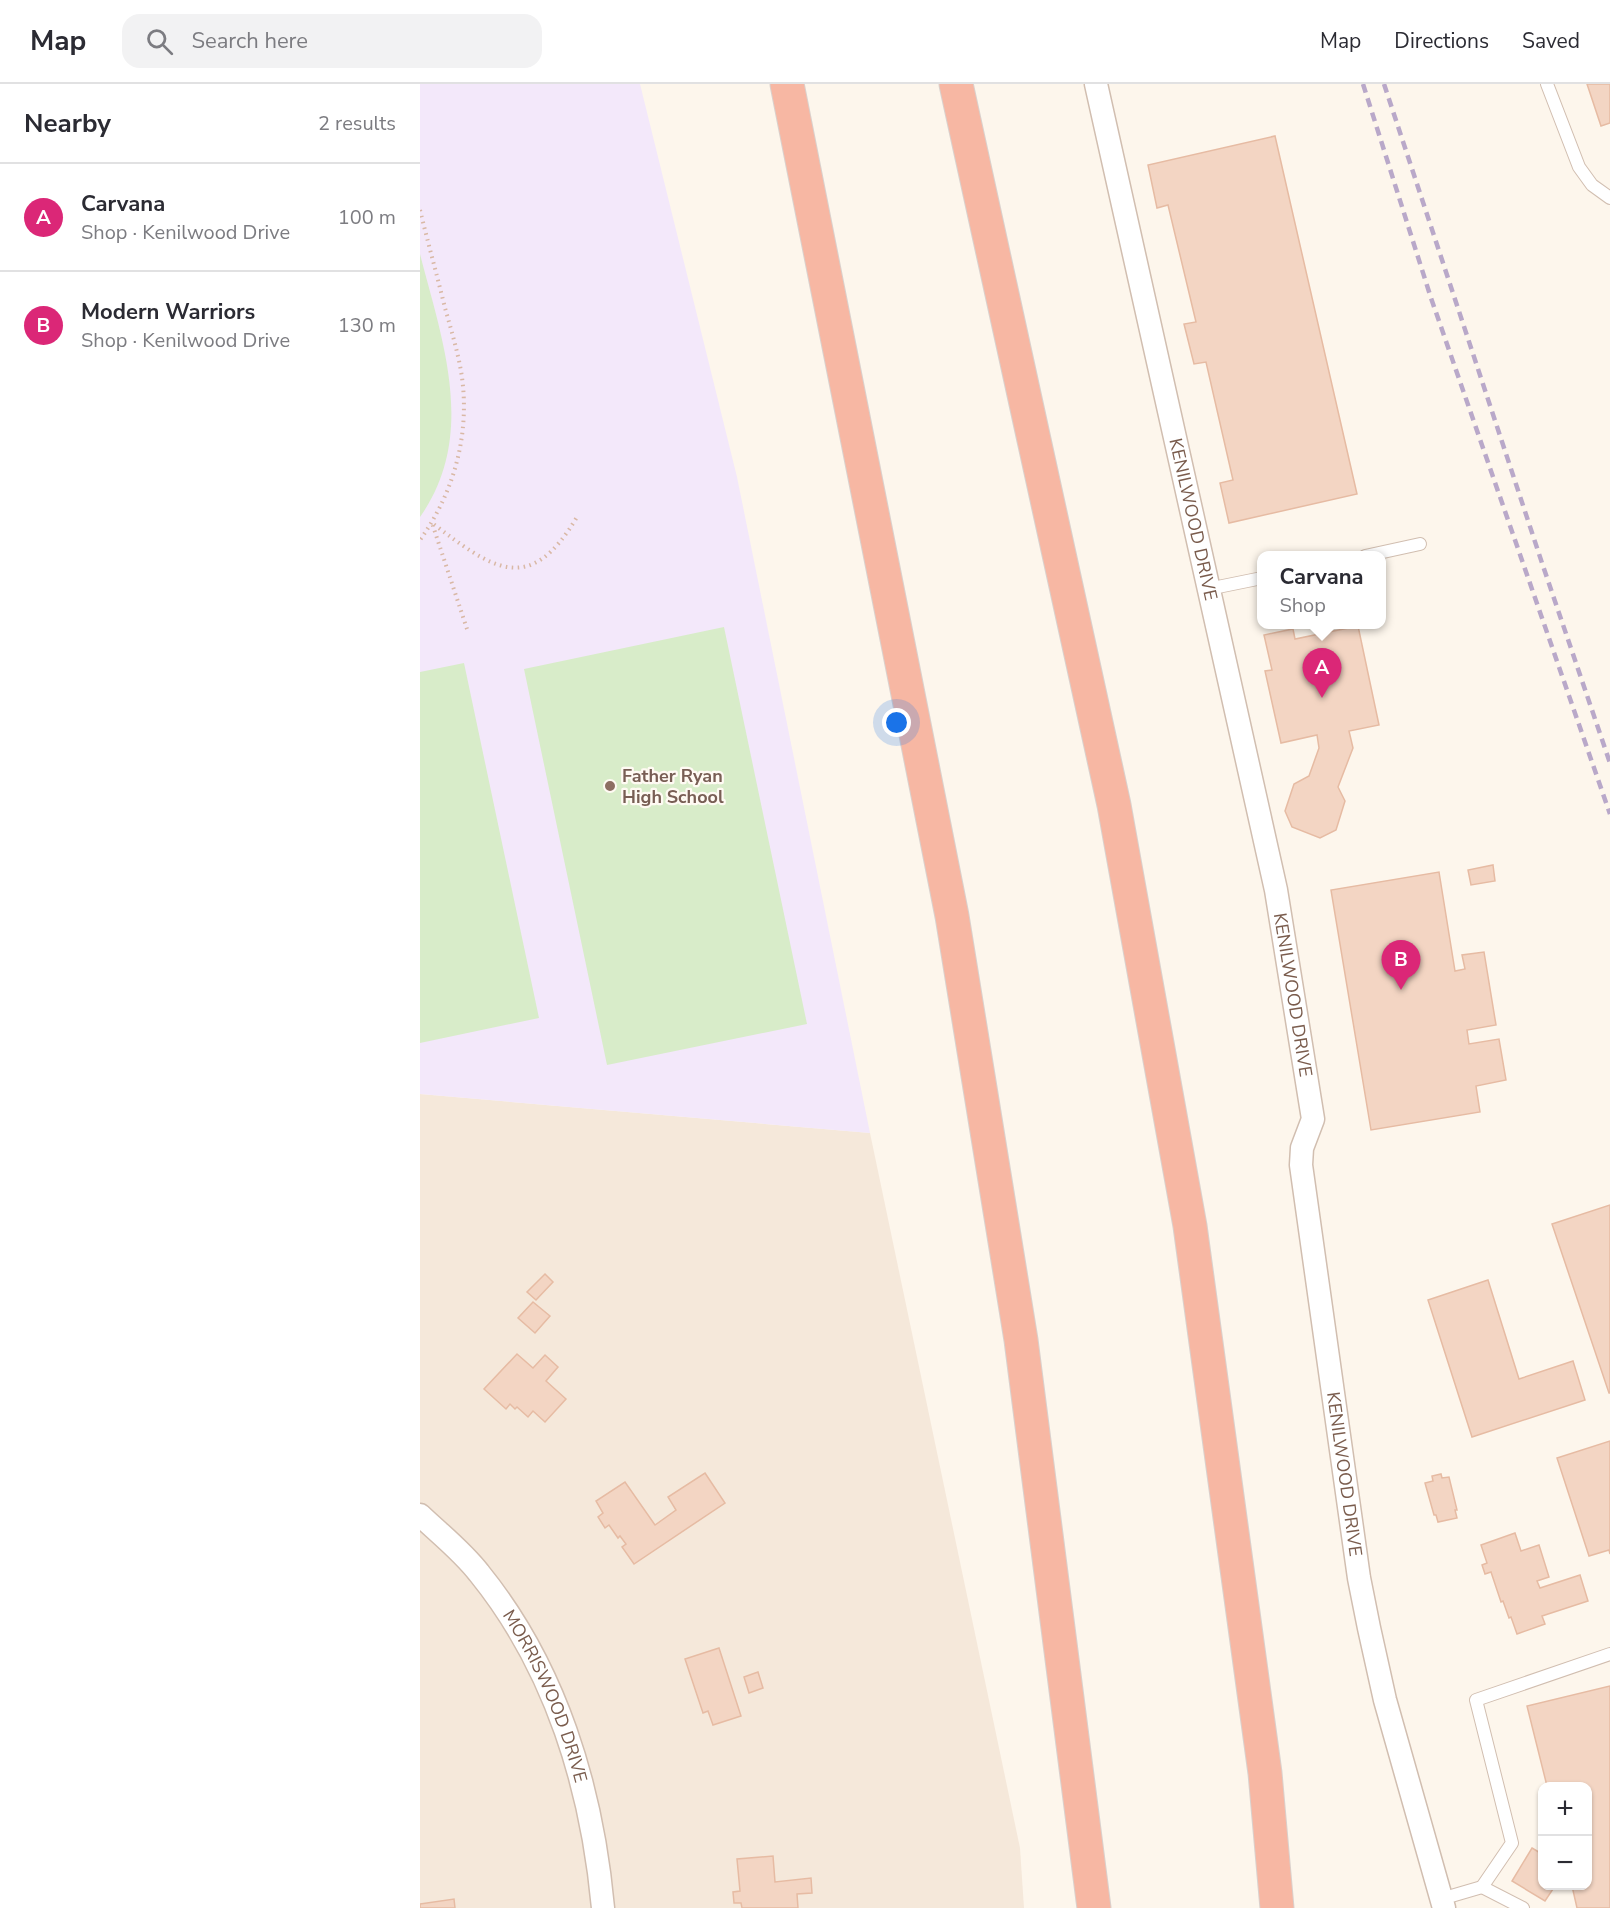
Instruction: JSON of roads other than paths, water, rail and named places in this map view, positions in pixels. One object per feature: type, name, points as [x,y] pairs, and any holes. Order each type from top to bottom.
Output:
[{"type":"highway","points":[[787,84],[952,915],[1021,1340],[1094,1908]]},
{"type":"highway","points":[[954,84],[1114,805],[1190,1226],[1264,1761],[1277,1908]]},
{"type":"street","name":"KENILWOOD DRIVE","points":[[1096,84],[1276,890],[1313,1119],[1302,1148],[1300,1165],[1359,1578],[1385,1700],[1443,1903]]},
{"type":"street","name":"MORRISWOOD DRIVE","points":[[420,1515],[480,1573],[514,1621],[543,1676],[569,1737],[578,1765],[593,1836],[603,1908]]},
{"type":"lane","points":[[1547,84],[1579,167],[1592,185],[1610,198]]},
{"type":"lane","points":[[1385,551],[1420,544]]},
{"type":"lane","points":[[1208,589],[1257,579]]},
{"type":"lane","points":[[1443,1903],[1482,1887],[1512,1843],[1476,1700],[1610,1654]]},
{"type":"lane","points":[[1482,1887],[1523,1908]]},
{"type":"railway","points":[[1363,84],[1431,298],[1610,814]]},
{"type":"railway","points":[[1384,84],[1610,763]]},
{"type":"place","name":"Carvana","points":[[1322,698]]},
{"type":"place","name":"Father Ryan High School","points":[[610,786]]},
{"type":"place","name":"Modern Warriors","points":[[1401,990]]}]
